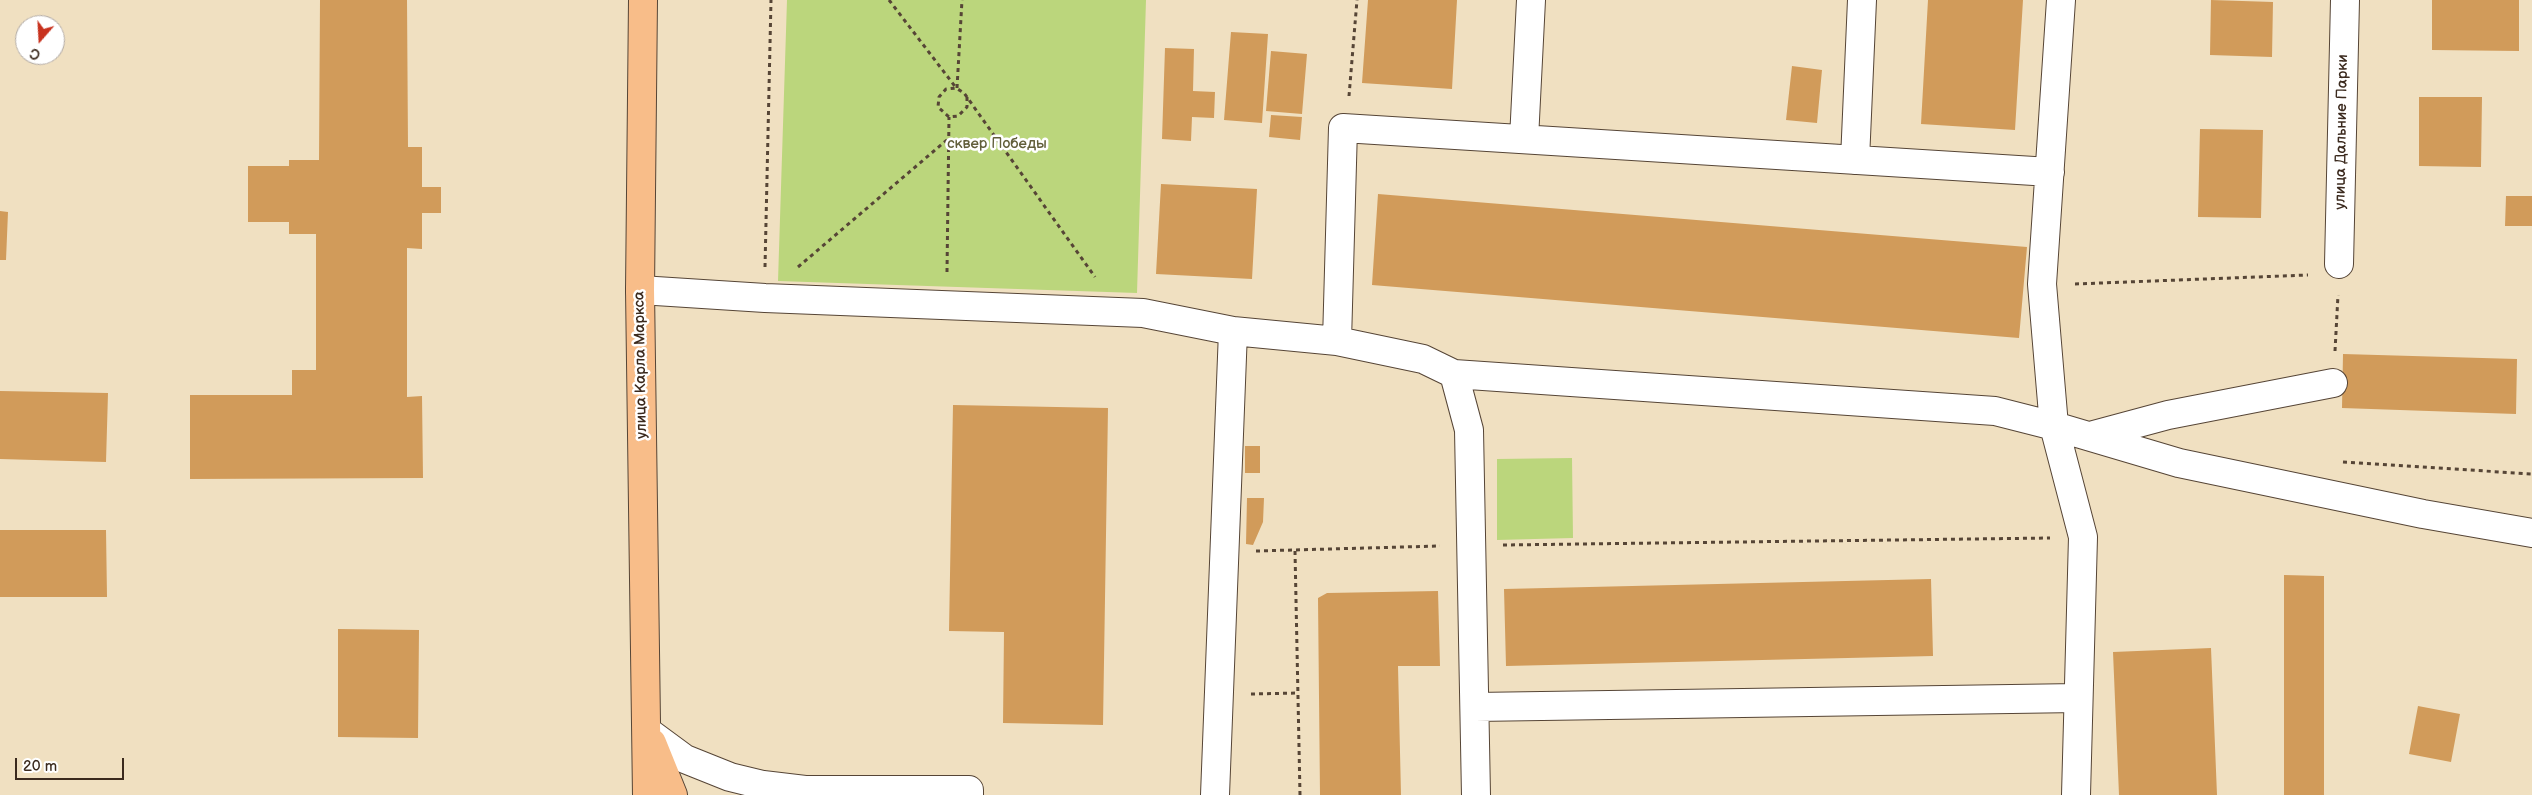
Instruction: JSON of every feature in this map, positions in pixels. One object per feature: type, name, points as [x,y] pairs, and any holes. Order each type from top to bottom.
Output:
[{"type":"main road","name":"улица Карла Маркса","points":[[644,0],[640,290],[647,795]]},
{"type":"main road","points":[[646,730],[673,795]]},
{"type":"street","points":[[1524,139],[1531,0]]},
{"type":"street","points":[[1855,160],[1862,0]]},
{"type":"street","points":[[2060,0],[2042,284],[2054,426],[2083,537],[2076,795]]},
{"type":"street","name":"улица Дальние Парки","points":[[2338,264],[2345,0]]},
{"type":"street","points":[[1337,341],[1343,128],[2050,172]]},
{"type":"street","points":[[640,290],[1143,313],[1233,332],[1337,341],[1423,359],[1454,374],[1995,411],[2090,436],[2179,463],[2423,514],[2532,533]]},
{"type":"street","points":[[1215,795],[1233,332]]},
{"type":"street","points":[[1454,374],[1469,430],[1476,795]]},
{"type":"street","points":[[2090,436],[2168,415],[2333,383]]},
{"type":"street","points":[[1475,707],[2078,698]]},
{"type":"street","points":[[646,730],[685,759],[730,777],[763,785],[805,790],[969,790],[969,795]]},
{"type":"path","points":[[765,297],[771,0]]},
{"type":"path","points":[[889,0],[957,88],[967,97],[1120,312]]},
{"type":"path","points":[[957,88],[962,0]]},
{"type":"path","points":[[1343,128],[1352,81],[1358,0]]},
{"type":"path","points":[[957,88],[946,89],[939,97],[938,107],[949,117],[958,116],[965,110],[967,97]]},
{"type":"path","points":[[947,305],[949,117]]},
{"type":"path","points":[[765,297],[948,139]]},
{"type":"path","points":[[2042,284],[2310,275]]},
{"type":"path","points":[[2333,383],[2338,293]]},
{"type":"path","points":[[2333,461],[2532,474]]},
{"type":"path","points":[[1225,552],[1472,545],[2083,537]]},
{"type":"path","points":[[1295,550],[1300,795]]},
{"type":"path","points":[[1219,694],[1298,694]]},
{"type":"green space","name":"сквер Победы","points":[[787,0],[1146,0],[1137,293],[778,281]]},
{"type":"green space","points":[[1572,458],[1573,538],[1497,540],[1497,459]]},
{"type":"building","points":[[320,0],[407,0],[408,147],[422,147],[422,187],[441,187],[441,213],[422,213],[422,249],[407,248],[407,397],[422,396],[423,478],[190,479],[190,395],[292,395],[292,370],[316,370],[316,234],[289,234],[289,222],[248,222],[248,166],[289,166],[289,160],[319,160]]},
{"type":"building","points":[[1368,0],[1457,0],[1452,89],[1362,83]]},
{"type":"building","points":[[1928,0],[2023,0],[2015,130],[1921,124]]},
{"type":"building","points":[[2211,0],[2273,2],[2272,57],[2210,55]]},
{"type":"building","points":[[2432,0],[2519,0],[2519,51],[2432,50]]},
{"type":"building","points":[[1231,32],[1268,34],[1262,123],[1224,120]]},
{"type":"building","points":[[1165,48],[1194,49],[1193,91],[1215,92],[1214,118],[1192,117],[1191,141],[1162,139]]},
{"type":"building","points":[[1271,51],[1307,54],[1302,114],[1266,111]]},
{"type":"building","points":[[1792,66],[1822,70],[1817,123],[1786,120]]},
{"type":"building","points":[[2419,97],[2482,97],[2481,167],[2419,166]]},
{"type":"building","points":[[1271,115],[1302,117],[1300,140],[1269,137]]},
{"type":"building","points":[[2200,129],[2263,130],[2261,218],[2198,217]]},
{"type":"building","points":[[1161,184],[1257,189],[1252,279],[1156,274]]},
{"type":"building","points":[[1378,194],[2027,247],[2019,338],[1372,285]]},
{"type":"building","points":[[2506,196],[2532,196],[2532,226],[2505,226]]},
{"type":"building","points":[[0,211],[8,212],[6,260],[0,260]]},
{"type":"building","points":[[2343,354],[2517,359],[2516,414],[2342,408]]},
{"type":"building","points":[[0,391],[108,393],[106,462],[0,459]]},
{"type":"building","points":[[953,405],[1108,408],[1103,725],[1003,723],[1004,632],[949,631]]},
{"type":"building","points":[[1245,446],[1260,446],[1260,473],[1245,473]]},
{"type":"building","points":[[1247,498],[1264,498],[1263,522],[1253,545],[1246,544]]},
{"type":"building","points":[[0,530],[106,530],[107,597],[0,597]]},
{"type":"building","points":[[2284,575],[2324,576],[2324,795],[2284,795]]},
{"type":"building","points":[[1931,579],[1933,656],[1506,666],[1504,589]]},
{"type":"building","points":[[1438,591],[1440,666],[1398,666],[1401,795],[1320,795],[1318,598],[1327,593]]},
{"type":"building","points":[[338,629],[419,630],[418,738],[338,737]]},
{"type":"building","points":[[2211,648],[2217,795],[2119,795],[2113,652]]},
{"type":"building","points":[[2418,706],[2460,714],[2451,762],[2409,754]]}]
